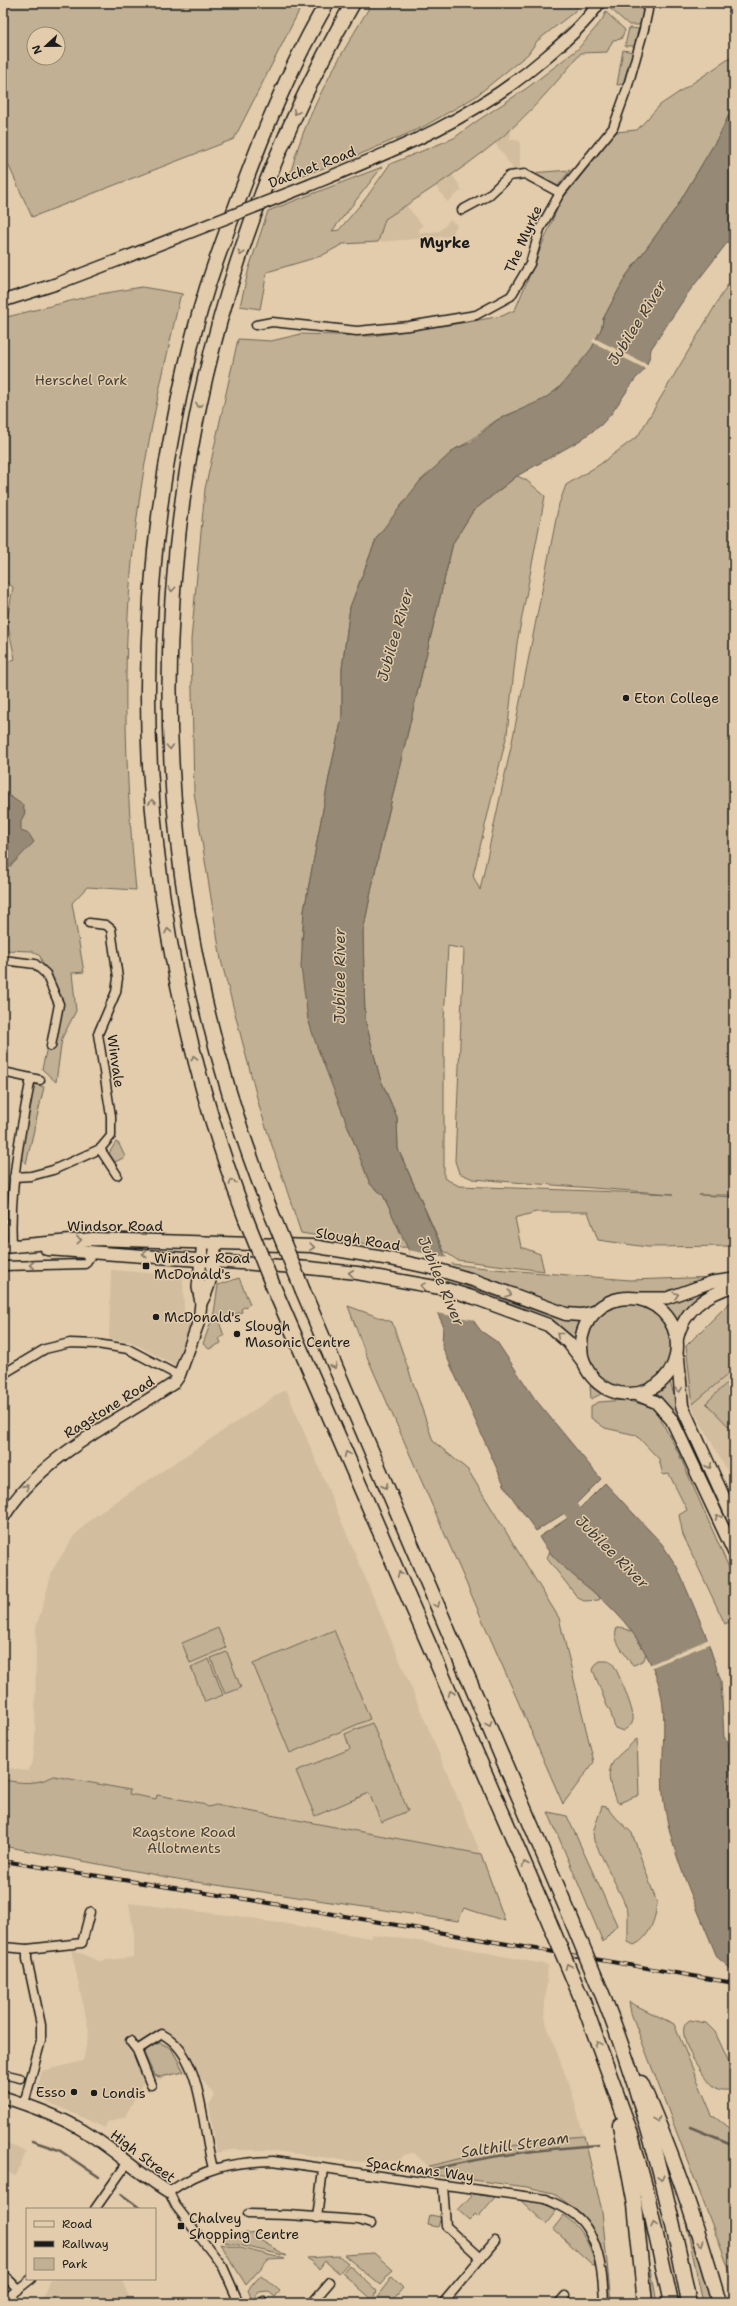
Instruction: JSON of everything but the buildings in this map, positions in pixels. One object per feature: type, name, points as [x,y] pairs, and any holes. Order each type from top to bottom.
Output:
[{"type":"highway","points":[[327,3],[277,101],[260,141],[210,277],[179,397],[171,437],[157,534],[149,622],[149,757],[155,843],[168,933],[194,1059],[216,1136],[246,1219],[273,1286],[583,2002],[630,2131],[648,2194],[671,2303]]},
{"type":"highway","points":[[352,3],[317,69],[271,168],[260,197],[228,292],[216,334],[195,425],[180,522],[172,598],[169,744],[184,903],[203,997],[224,1080],[251,1162],[303,1291],[570,1914],[623,2047],[656,2116],[690,2209],[719,2303]]},
{"type":"highway","points":[[623,2047],[663,2183],[689,2303]]},
{"type":"highway","points":[[611,2081],[635,2205],[645,2303]]},
{"type":"main road","name":"Datchet Road","points":[[3,301],[56,284],[402,148],[469,113],[513,84],[542,61],[582,24],[599,3]]},
{"type":"main road","name":"Windsor Road","points":[[7,1246],[93,1239],[203,1242]]},
{"type":"main road","name":"Slough Road","points":[[203,1242],[312,1246],[390,1259],[473,1280],[560,1312],[581,1315],[595,1312]]},
{"type":"main road","name":"Ragstone Road","points":[[3,1518],[27,1484],[62,1454],[174,1383],[179,1376],[199,1321],[201,1303],[198,1287],[203,1242]]},
{"type":"main road","name":"Ragstone Road","points":[[201,1303],[207,1293],[214,1261],[216,1243]]},
{"type":"main road","points":[[7,1246],[201,1259],[357,1273],[389,1280],[446,1289],[475,1298],[548,1326],[568,1342],[601,1385],[615,1392],[635,1394],[649,1398],[667,1412],[734,1552]]},
{"type":"main road","points":[[585,1364],[581,1352],[583,1334],[589,1319],[595,1312],[616,1300],[666,1298],[712,1282],[734,1279]]},
{"type":"main road","points":[[635,1394],[650,1389],[662,1381],[673,1366],[682,1322],[690,1309],[704,1299],[734,1286]]},
{"type":"main road","points":[[637,1298],[660,1309],[672,1323],[677,1345],[679,1386],[682,1406],[734,1520]]},
{"type":"main road","name":"High Street","points":[[3,2097],[24,2104],[77,2127],[128,2162],[149,2180],[169,2192]]},
{"type":"street","name":"The Myrke","points":[[256,325],[272,322],[357,331],[409,326],[476,315],[511,296],[530,264],[540,229],[560,193],[613,128],[627,89],[646,23],[648,10],[646,3]]},
{"type":"street","points":[[462,210],[488,196],[509,176],[526,174],[560,193]]},
{"type":"street","name":"Winvale","points":[[89,923],[106,925],[111,929],[118,978],[116,992],[98,1034],[111,1116],[111,1136],[100,1149]]},
{"type":"street","points":[[3,960],[35,964],[46,974],[58,1004],[51,1046]]},
{"type":"street","points":[[3,1072],[40,1080]]},
{"type":"street","points":[[7,1246],[14,1177],[31,1078]]},
{"type":"street","points":[[14,1177],[31,1176],[53,1170],[100,1149],[117,1175]]},
{"type":"street","points":[[3,1266],[85,1264],[93,1252]]},
{"type":"street","points":[[3,1374],[45,1349],[70,1343],[97,1344],[128,1349],[179,1376]]},
{"type":"street","points":[[3,1947],[28,1949],[82,1943],[90,1912]]},
{"type":"street","points":[[24,2104],[41,2040],[41,2025],[27,1959],[28,1949]]},
{"type":"street","points":[[137,2050],[162,2034],[168,2037],[180,2049],[190,2068],[199,2094],[213,2168]]},
{"type":"street","points":[[130,2042],[137,2050],[151,2085]]},
{"type":"street","points":[[3,2074],[20,2078]]},
{"type":"street","name":"Spackmans Way","points":[[169,2192],[182,2183],[213,2168],[243,2161],[272,2161],[546,2199],[572,2212],[588,2231],[598,2252],[604,2303]]},
{"type":"street","points":[[97,2208],[128,2162]]},
{"type":"street","points":[[317,2218],[322,2169]]},
{"type":"street","points":[[443,2184],[446,2226],[481,2258]]},
{"type":"street","name":"High Street","points":[[169,2192],[176,2206],[223,2267],[238,2303]]},
{"type":"street","points":[[248,2214],[359,2220],[370,2224]]},
{"type":"street","points":[[443,2303],[495,2241]]},
{"type":"street","points":[[3,2274],[18,2289]]},
{"type":"street","points":[[3,2301],[30,2280]]},
{"type":"street","points":[[312,2303],[330,2282]]},
{"type":"street","points":[[559,2303],[565,2296]]},
{"type":"shaded area","points":[[512,128],[510,139],[520,141],[520,170],[511,172],[512,167],[495,143]]},
{"type":"shaded area","points":[[452,174],[462,190],[447,202],[436,186]]},
{"type":"shaded area","points":[[406,205],[423,226],[418,230],[421,233],[440,231],[450,220],[457,225],[452,236],[378,242],[385,219]]},
{"type":"shaded area","points":[[111,1270],[183,1276],[184,1314],[193,1318],[178,1367],[131,1342],[109,1339]]},
{"type":"shaded area","points":[[734,1311],[734,1483],[687,1398],[687,1354]]},
{"type":"shaded area","points":[[286,1389],[481,1854],[216,1805],[208,1807],[201,1803],[157,1795],[157,1799],[129,1794],[130,1790],[54,1776],[41,1782],[26,1784],[3,1780],[3,1767],[27,1771],[33,1760],[35,1743],[36,1628],[53,1569],[74,1536],[90,1520],[117,1501]]},
{"type":"shaded area","points":[[129,1903],[260,1919],[260,1921],[281,1923],[371,1938],[371,1934],[458,1947],[548,1965],[544,2017],[572,2093],[584,2136],[537,2140],[428,2166],[414,2153],[404,2155],[399,2161],[361,2162],[267,2150],[230,2150],[217,2153],[209,2105],[215,2096],[200,2077],[194,2062],[184,2072],[142,2084],[125,2117],[107,2122],[105,2128],[42,2099],[37,2089],[42,2071],[83,2061],[89,2031],[71,1949],[98,1961],[134,1957],[134,1935]]},
{"type":"shaded area","points":[[3,2142],[26,2151],[16,2176],[3,2170]]},
{"type":"shaded area","points":[[50,2280],[121,2280],[132,2303],[41,2303]]},
{"type":"green space","points":[[3,3],[303,3],[234,139],[32,217],[3,153]]},
{"type":"green space","points":[[372,3],[580,3],[574,12],[537,41],[528,54],[475,97],[423,127],[347,160],[289,180],[303,133],[323,88]]},
{"type":"green space","points":[[608,3],[641,3],[643,16],[639,25],[629,25],[606,5]]},
{"type":"green space","points":[[606,12],[625,30],[621,39],[613,40],[607,52],[581,53],[551,88],[507,133],[455,173],[385,219],[378,242],[343,244],[321,256],[267,272],[260,309],[240,306],[249,268],[268,211],[382,167],[332,231],[339,230],[366,198],[390,164],[454,138],[527,88],[578,49],[602,20]]},
{"type":"green space","points":[[629,28],[639,29],[635,46],[625,46]]},
{"type":"green space","points":[[623,50],[633,52],[623,84],[617,85]]},
{"type":"green space","points":[[730,58],[734,63],[734,104],[720,134],[676,208],[626,276],[603,319],[601,329],[589,353],[570,376],[551,394],[531,406],[497,420],[473,439],[455,449],[377,537],[350,607],[342,669],[342,718],[330,772],[304,911],[302,940],[308,1019],[370,1184],[383,1195],[408,1247],[391,1248],[301,1233],[260,1109],[221,960],[194,792],[191,640],[205,489],[238,339],[271,341],[301,334],[372,336],[502,316],[515,310],[560,202],[616,132],[637,130],[660,105]]},
{"type":"green space","points":[[570,170],[558,186],[530,173]]},
{"type":"green space","name":"Eton College","points":[[734,274],[734,1195],[699,1195],[734,1197],[734,1246],[647,1247],[598,1240],[588,1212],[536,1212],[515,1218],[521,1247],[540,1254],[544,1271],[457,1260],[444,1251],[398,1149],[397,1117],[380,1078],[365,1019],[363,932],[378,857],[453,543],[473,511],[517,476],[526,480],[545,496],[517,643],[507,734],[473,876],[480,890],[512,742],[559,504],[566,485],[599,465],[638,436]],"holes":[[[448,946],[464,949],[455,1161],[459,1173],[473,1179],[673,1194],[459,1186],[444,1178],[444,1020]]]},
{"type":"green space","name":"Herschel Park","points":[[142,287],[183,294],[180,297],[149,439],[131,570],[126,662],[126,708],[129,799],[136,890],[87,887],[72,903],[84,972],[72,973],[76,1011],[62,1038],[56,1082],[42,1069],[57,1003],[40,956],[32,951],[3,950],[3,655],[6,662],[15,659],[7,621],[13,587],[3,580],[3,318],[94,295]]},
{"type":"green space","points":[[34,1084],[44,1087],[26,1164],[19,1155]]},
{"type":"green space","points":[[116,1142],[119,1144],[125,1157],[115,1162],[109,1153]]},
{"type":"green space","points":[[436,1262],[494,1269],[630,1280],[717,1277],[667,1295],[620,1293],[607,1297],[589,1308],[565,1310]]},
{"type":"green space","points":[[239,1278],[250,1304],[241,1309],[242,1312],[218,1319],[224,1336],[219,1338],[221,1343],[209,1349],[203,1344],[214,1313],[218,1285]]},
{"type":"green space","points":[[452,1281],[562,1320],[580,1321],[573,1340],[451,1287]]},
{"type":"green space","points":[[715,1287],[717,1289],[691,1304],[678,1321],[663,1304]]},
{"type":"green space","points":[[734,1298],[734,1369],[693,1404],[686,1346]]},
{"type":"green space","points":[[629,1304],[645,1307],[659,1316],[668,1330],[671,1346],[668,1362],[659,1376],[645,1385],[629,1388],[613,1385],[599,1376],[590,1362],[587,1346],[590,1330],[599,1316],[613,1307]]},
{"type":"green space","points":[[348,1306],[392,1322],[433,1441],[468,1470],[559,1618],[594,1762],[563,1804],[365,1352]]},
{"type":"green space","points":[[734,1376],[734,1432],[706,1403]]},
{"type":"green space","points":[[670,1382],[683,1424],[734,1534],[734,1544],[653,1396]]},
{"type":"green space","points":[[590,1386],[601,1394],[591,1399]]},
{"type":"green space","points":[[624,1400],[654,1407],[678,1452],[734,1579],[733,1620],[725,1624],[683,1535],[679,1515],[687,1510],[669,1474],[663,1475],[659,1459],[636,1435],[605,1428],[591,1418],[591,1406],[599,1402]]},
{"type":"green space","points":[[550,1552],[600,1598],[599,1600],[584,1601],[578,1598],[549,1561],[547,1557]]},
{"type":"green space","points":[[621,1627],[635,1633],[646,1653],[644,1660],[634,1665],[631,1664],[617,1642],[617,1628]]},
{"type":"green space","points":[[218,1628],[226,1648],[190,1663],[182,1643]]},
{"type":"green space","points":[[334,1630],[370,1719],[290,1753],[253,1664]]},
{"type":"green space","points":[[227,1652],[241,1688],[225,1694],[211,1658]]},
{"type":"green space","points":[[209,1659],[223,1695],[205,1702],[191,1667]]},
{"type":"green space","points":[[600,1661],[609,1661],[613,1664],[629,1701],[633,1720],[623,1731],[615,1728],[610,1710],[593,1670],[596,1664]]},
{"type":"green space","points":[[372,1723],[408,1811],[381,1822],[369,1793],[315,1816],[296,1771],[350,1749],[345,1734]]},
{"type":"green space","points":[[637,1739],[639,1795],[619,1803],[616,1801],[611,1786],[609,1773],[614,1761]]},
{"type":"green space","name":"Ragstone Road Allotments","points":[[54,1776],[130,1790],[129,1794],[156,1799],[157,1795],[201,1803],[208,1807],[216,1805],[481,1854],[505,1921],[464,1908],[458,1921],[183,1880],[3,1846],[3,1780],[35,1782]]},
{"type":"green space","points":[[602,1806],[608,1808],[611,1813],[632,1833],[657,1903],[655,1915],[648,1933],[634,1945],[628,1942],[628,1912],[623,1899],[594,1841],[593,1832]]},
{"type":"green space","points":[[548,1812],[567,1816],[617,1925],[603,1942]]},
{"type":"green space","points":[[629,2002],[674,2024],[712,2115],[734,2132],[734,2282],[631,2013]]},
{"type":"green space","points":[[690,2020],[706,2023],[715,2032],[734,2073],[734,2089],[718,2089],[712,2085],[698,2067],[691,2056],[684,2034],[685,2025]]},
{"type":"green space","points":[[160,2043],[171,2048],[184,2072],[160,2077],[154,2075],[144,2053],[149,2046]]},
{"type":"green space","points":[[584,2136],[602,2211],[611,2303],[607,2303],[600,2243],[582,2214],[553,2193],[527,2187],[434,2175],[429,2166],[537,2140]]},
{"type":"green space","points":[[473,2194],[495,2197],[478,2217],[475,2214],[469,2220],[458,2210]]},
{"type":"green space","points":[[519,2199],[538,2201],[557,2210],[546,2224]]},
{"type":"green space","points":[[430,2215],[441,2217],[438,2227],[428,2225]]},
{"type":"green space","points":[[564,2215],[576,2226],[585,2238],[594,2259],[595,2267],[553,2229]]},
{"type":"green space","points":[[687,2217],[714,2303],[703,2303],[685,2218]]},
{"type":"green space","points":[[260,2232],[255,2237],[287,2256],[225,2242],[223,2235]]},
{"type":"green space","points":[[220,2243],[285,2259],[268,2260],[246,2285]]},
{"type":"green space","points":[[374,2253],[393,2270],[380,2285],[344,2255]]},
{"type":"green space","points":[[339,2256],[348,2263],[339,2273],[325,2261],[319,2269],[307,2258]]},
{"type":"green space","points":[[349,2265],[376,2290],[373,2300],[342,2273]]},
{"type":"green space","points":[[649,2269],[651,2269],[657,2303],[652,2303]]},
{"type":"green space","points":[[261,2275],[280,2291],[275,2297],[268,2291],[259,2292],[255,2297],[256,2303],[253,2303],[248,2290]]},
{"type":"green space","points":[[392,2277],[403,2288],[390,2303],[372,2303]]},
{"type":"water","points":[[734,104],[734,234],[688,293],[651,349],[650,357],[644,369],[611,414],[601,425],[579,441],[517,476],[473,511],[453,543],[378,857],[363,932],[365,1019],[380,1078],[397,1117],[398,1149],[475,1323],[481,1331],[497,1342],[535,1399],[601,1479],[571,1509],[536,1531],[506,1489],[442,1346],[443,1325],[383,1195],[370,1184],[316,1044],[308,1019],[301,967],[304,911],[330,772],[342,718],[342,669],[350,607],[377,537],[420,481],[455,449],[470,443],[497,420],[542,400],[558,389],[592,348],[602,327],[603,319],[626,276],[676,208],[720,134]]},
{"type":"water","points":[[3,795],[8,795],[23,805],[25,813],[21,821],[21,831],[29,834],[34,842],[3,874]]},
{"type":"water","points":[[605,1483],[662,1544],[677,1567],[704,1630],[721,1681],[724,1737],[728,1741],[734,1786],[734,1976],[731,1969],[717,1957],[686,1882],[673,1843],[664,1803],[662,1771],[664,1737],[663,1705],[660,1689],[652,1666],[640,1643],[624,1622],[608,1605],[556,1559],[539,1537],[574,1514]]},
{"type":"pier","points":[[594,338],[648,365],[646,369],[592,342]]},
{"type":"pier","points":[[408,1250],[449,1258],[476,1320],[436,1313]]},
{"type":"pier","points":[[709,1639],[711,1643],[650,1668],[649,1665]]},
{"type":"waterway","name":"Jubilee River","points":[[558,1492],[574,1514],[589,1529]]},
{"type":"waterway","name":"Salthill Stream","points":[[690,2127],[734,2145]]},
{"type":"waterway","name":"Salthill Stream","points":[[32,2141],[59,2150],[99,2177]]},
{"type":"waterway","name":"Salthill Stream","points":[[434,2169],[516,2153],[599,2145]]},
{"type":"waterway","name":"Salthill Stream","points":[[121,2194],[140,2208]]},
{"type":"railway","points":[[3,1861],[257,1901],[734,1983]]},
{"type":"place","name":"Eton College","points":[[626,698]]},
{"type":"place","name":"Windsor Road McDonald's","points":[[146,1266]]},
{"type":"place","name":"McDonald's","points":[[156,1317]]},
{"type":"place","name":"Slough Masonic Centre","points":[[237,1334]]},
{"type":"place","name":"Esso","points":[[74,2092]]},
{"type":"place","name":"Londis","points":[[94,2093]]},
{"type":"place","name":"Chalvey Shopping Centre","points":[[181,2226]]},
{"type":"district","name":"Myrke","points":[[445,243]]}]
